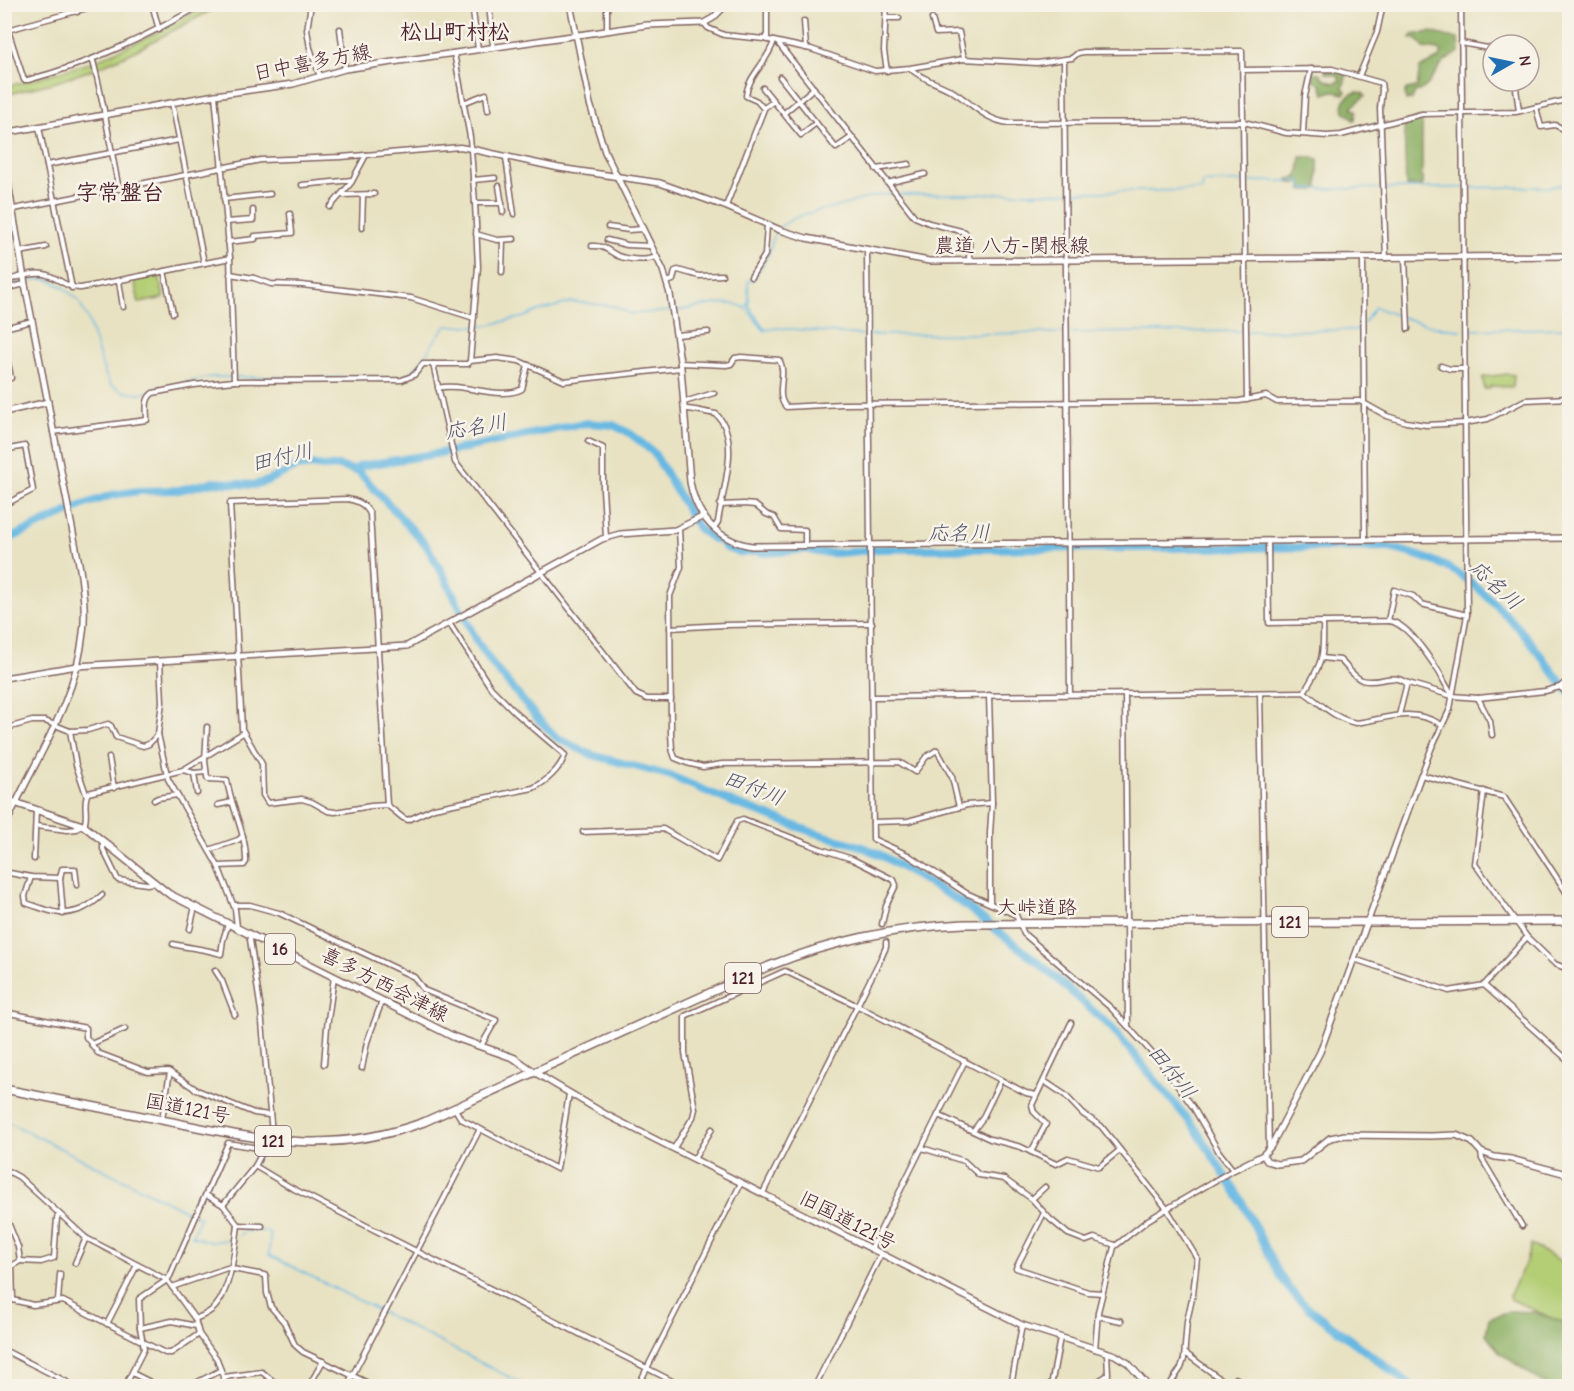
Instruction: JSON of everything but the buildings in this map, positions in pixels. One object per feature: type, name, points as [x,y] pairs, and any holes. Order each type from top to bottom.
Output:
[{"type":"highway","name":"大峠道路","points":[[534,1072],[793,957],[869,935],[920,927],[964,924],[1569,921]]},
{"type":"highway","name":"国道121号","points":[[4,1089],[269,1140],[314,1143],[351,1140],[400,1130],[455,1109],[534,1072]]},
{"type":"main road","name":"喜多方西会津線","points":[[4,799],[82,825],[169,894],[454,1037],[514,1058],[534,1072]]},
{"type":"street","points":[[75,4],[77,12]]},
{"type":"street","points":[[6,30],[102,4]]},
{"type":"street","points":[[152,4],[159,30]]},
{"type":"street","points":[[4,18],[24,80],[28,80],[93,60],[159,30],[203,4]]},
{"type":"street","points":[[310,4],[307,30],[310,48],[320,76]]},
{"type":"street","points":[[472,4],[478,49]]},
{"type":"street","points":[[489,4],[493,46]]},
{"type":"street","points":[[570,4],[590,104],[605,152],[667,282],[680,366],[692,489],[702,517],[727,539],[746,545],[805,545],[1569,538]]},
{"type":"street","points":[[607,4],[607,31]]},
{"type":"street","points":[[727,4],[713,18],[704,23],[708,28],[724,35],[806,48],[865,69],[887,71],[964,59],[1037,63],[1064,60],[1084,52],[1242,51],[1246,400]]},
{"type":"street","points":[[886,4],[884,53],[887,71]]},
{"type":"street","points":[[1359,76],[1377,32],[1383,4]]},
{"type":"street","points":[[1095,1348],[1102,1293],[1111,1252],[1115,1245],[1167,1209],[1263,1155],[1269,1149],[1320,1052],[1421,775],[1450,709],[1467,615],[1468,583],[1461,4]]},
{"type":"street","points":[[767,10],[767,40]]},
{"type":"street","points":[[886,18],[899,18]]},
{"type":"street","points":[[932,19],[936,33],[959,32],[964,59]]},
{"type":"street","points":[[804,21],[806,48]]},
{"type":"street","name":"日中喜多方線","points":[[4,133],[215,95],[293,84],[345,69],[655,24],[704,23]]},
{"type":"street","points":[[340,29],[345,69]]},
{"type":"street","points":[[776,42],[915,217],[965,232],[969,243],[969,262]]},
{"type":"street","points":[[764,108],[746,94],[752,78],[776,42]]},
{"type":"street","points":[[1461,43],[1481,47]]},
{"type":"street","points":[[454,53],[471,149],[475,203],[478,267],[470,361]]},
{"type":"street","points":[[93,60],[119,189]]},
{"type":"street","points":[[1064,60],[1070,694]]},
{"type":"street","points":[[910,68],[926,81],[952,91],[983,115],[996,122],[1008,123],[1244,122],[1276,131],[1327,136],[1341,135],[1422,114],[1519,111],[1569,99]]},
{"type":"street","points":[[1303,133],[1305,96],[1311,69]]},
{"type":"street","points":[[1243,70],[1332,69],[1382,85],[1380,108],[1386,258]]},
{"type":"street","points":[[780,77],[836,148],[852,137]]},
{"type":"street","points":[[763,88],[801,135],[816,123]]},
{"type":"street","points":[[784,113],[814,88]]},
{"type":"street","points":[[1517,93],[1519,111]]},
{"type":"street","points":[[463,104],[486,94],[488,110]]},
{"type":"street","points":[[215,95],[230,258],[234,381]]},
{"type":"street","points":[[726,206],[764,108],[774,101]]},
{"type":"street","points":[[172,103],[204,264]]},
{"type":"street","points":[[1536,107],[1541,127],[1555,125],[1569,132]]},
{"type":"street","points":[[39,127],[72,289]]},
{"type":"street","points":[[47,165],[179,140]]},
{"type":"street","points":[[4,211],[261,160],[366,155],[460,147],[471,149]]},
{"type":"street","name":"農道 八方-関根線","points":[[471,149],[559,168],[660,183],[806,238],[929,261],[1569,256]]},
{"type":"street","points":[[330,207],[353,180],[366,155]]},
{"type":"street","points":[[506,158],[514,214]]},
{"type":"street","points":[[4,159],[25,284],[80,569],[84,603],[83,634],[77,666],[54,726],[4,829]]},
{"type":"street","points":[[876,168],[909,164]]},
{"type":"street","points":[[887,183],[925,174]]},
{"type":"street","points":[[473,180],[495,178]]},
{"type":"street","points":[[302,185],[353,180]]},
{"type":"street","points":[[499,186],[503,212]]},
{"type":"street","points":[[225,199],[270,194]]},
{"type":"street","points":[[342,195],[374,195]]},
{"type":"street","points":[[362,228],[363,195]]},
{"type":"street","points":[[475,203],[502,202]]},
{"type":"street","points":[[226,222],[253,220],[253,210]]},
{"type":"street","points":[[228,242],[255,239],[255,236],[292,233],[290,214]]},
{"type":"street","points":[[751,277],[764,257],[768,224]]},
{"type":"street","points":[[608,227],[642,229]]},
{"type":"street","points":[[476,234],[503,240],[514,239]]},
{"type":"street","points":[[502,272],[503,240]]},
{"type":"street","points":[[607,240],[627,245],[650,246]]},
{"type":"street","points":[[592,246],[604,247],[621,257],[641,259],[656,257]]},
{"type":"street","points":[[20,252],[46,248]]},
{"type":"street","points":[[867,249],[872,623],[872,838],[876,842],[908,855],[966,893],[1013,912],[1015,924],[1024,934],[1111,1008],[1161,1063],[1193,1107],[1232,1171]]},
{"type":"street","points":[[4,281],[45,274],[72,289],[230,258]]},
{"type":"street","points":[[1363,258],[1365,539]]},
{"type":"street","points":[[1405,258],[1408,329]]},
{"type":"street","points":[[667,282],[673,280],[675,271],[678,270],[699,276],[722,275]]},
{"type":"street","points":[[164,272],[173,313]]},
{"type":"street","points":[[230,274],[255,278],[271,284],[302,285],[411,298],[474,318]]},
{"type":"street","points":[[118,281],[123,307]]},
{"type":"street","points":[[4,289],[25,284]]},
{"type":"street","points":[[4,328],[33,321]]},
{"type":"street","points":[[676,335],[708,332]]},
{"type":"street","points":[[4,342],[11,378],[4,379]]},
{"type":"street","points":[[53,432],[147,420],[147,398],[153,393],[194,385],[234,381],[402,380],[414,375],[423,364],[468,364],[470,361],[497,358],[519,361],[564,381],[680,366],[726,365],[732,364],[735,358],[741,357],[776,359],[783,366],[781,395],[783,405],[786,406],[1246,400],[1266,396],[1277,402],[1364,402],[1379,412],[1406,422],[1426,425],[1465,423],[1494,417],[1525,400],[1569,398]]},
{"type":"street","points":[[433,364],[455,462],[636,694],[647,699],[671,699]]},
{"type":"street","points":[[438,388],[457,386],[482,391],[517,391],[522,389],[528,365]]},
{"type":"street","points":[[1441,366],[1450,369],[1465,369]]},
{"type":"street","points":[[684,402],[714,393]]},
{"type":"street","points":[[4,412],[48,402]]},
{"type":"street","points":[[685,409],[716,414],[726,431],[729,443],[727,474],[718,522],[714,528]]},
{"type":"street","points":[[588,441],[603,448],[606,537]]},
{"type":"street","points":[[4,450],[25,446],[33,490],[6,504],[4,489]]},
{"type":"street","points":[[387,806],[370,514],[365,505],[347,499],[230,502],[243,733],[260,757],[263,795],[268,803],[312,801],[328,811],[335,812],[371,806],[387,806],[408,820],[434,808],[533,788],[544,782],[563,761],[565,755],[517,714],[491,688],[451,621]]},
{"type":"street","points":[[720,505],[755,505],[774,517],[781,529],[805,530],[805,545]]},
{"type":"street","points":[[4,678],[77,666],[407,646],[606,537],[679,529],[702,517]]},
{"type":"street","points":[[679,529],[681,567],[670,596],[671,699],[675,758],[708,767],[722,764],[903,763],[915,772],[926,757],[937,750],[952,777],[959,807]]},
{"type":"street","points":[[1268,542],[1269,623],[1388,621],[1400,624],[1438,670],[1452,695]]},
{"type":"street","points":[[1388,621],[1394,590],[1413,596],[1422,604],[1467,615]]},
{"type":"street","points":[[1304,692],[1321,664],[1323,622]]},
{"type":"street","points":[[670,628],[872,623]]},
{"type":"street","points":[[1322,658],[1340,660],[1354,676],[1361,680],[1400,679],[1452,695],[1478,698],[1535,693],[1561,686],[1569,679]]},
{"type":"street","points":[[160,660],[162,702],[158,734],[167,774],[218,866],[234,905],[237,927]]},
{"type":"street","points":[[1399,715],[1407,683]]},
{"type":"street","points":[[1561,686],[1569,696]]},
{"type":"street","points":[[872,697],[1304,692],[1332,714],[1350,722],[1362,723],[1399,715],[1428,717],[1442,725]]},
{"type":"street","points":[[1260,693],[1269,1149]]},
{"type":"street","points":[[1125,694],[1128,1026]]},
{"type":"street","points":[[989,695],[992,803],[990,903]]},
{"type":"street","points":[[1478,698],[1490,721],[1492,735]]},
{"type":"street","points":[[4,729],[32,721],[45,721],[70,731],[88,730],[108,724],[116,737],[143,746],[149,744],[158,734]]},
{"type":"street","points":[[207,727],[206,772],[208,778],[226,780],[243,836],[246,862],[244,865],[218,866]]},
{"type":"street","points":[[36,826],[77,829],[87,818],[86,794],[76,765],[70,731]]},
{"type":"street","points":[[86,794],[183,770],[243,733]]},
{"type":"street","points":[[109,758],[114,788]]},
{"type":"street","points":[[183,770],[194,773],[206,772]]},
{"type":"street","points":[[194,773],[197,793]]},
{"type":"street","points":[[1421,775],[1504,797],[1569,898]]},
{"type":"street","points":[[1484,791],[1474,864],[1527,937],[1555,964],[1569,970]]},
{"type":"street","points":[[154,800],[177,795]]},
{"type":"street","points":[[218,805],[232,802]]},
{"type":"street","points":[[873,822],[908,821],[959,807],[992,803]]},
{"type":"street","points":[[34,859],[36,810]]},
{"type":"street","points":[[583,832],[663,829],[717,860],[737,821],[743,819],[858,861],[894,879],[896,885],[886,906],[882,924]]},
{"type":"street","points":[[209,850],[243,836]]},
{"type":"street","points":[[103,840],[102,849],[118,880],[153,883]]},
{"type":"street","points":[[63,914],[60,878],[62,869],[74,869],[77,885]]},
{"type":"street","points":[[4,872],[31,877],[60,878]]},
{"type":"street","points":[[31,877],[25,896],[26,903],[63,914],[89,906],[102,895]]},
{"type":"street","points":[[234,905],[250,905],[279,913],[414,977],[424,990],[495,1020],[481,1046]]},
{"type":"street","points":[[190,929],[195,906]]},
{"type":"street","points":[[172,944],[198,951],[206,949],[221,954],[224,932],[228,923]]},
{"type":"street","points":[[223,1205],[255,1166],[272,1134],[261,1011],[249,933]]},
{"type":"street","points":[[1353,959],[1449,992],[1484,985],[1527,937]]},
{"type":"street","points":[[763,1193],[886,948],[886,942]]},
{"type":"street","points":[[215,970],[222,981],[235,1015]]},
{"type":"street","points":[[674,1149],[693,1117],[695,1108],[685,1053],[685,1016],[785,971],[858,1005],[1026,1093],[1036,1095]]},
{"type":"street","points":[[324,1064],[334,977]]},
{"type":"street","points":[[1484,985],[1569,1062]]},
{"type":"street","points":[[362,1068],[367,1042],[382,1001]]},
{"type":"street","points":[[4,1012],[86,1028],[86,1037],[98,1053],[148,1072],[170,1072],[197,1090],[254,1113],[269,1115]]},
{"type":"street","points":[[1031,1152],[1046,1124],[1032,1105],[1071,1023]]},
{"type":"street","points":[[91,1044],[125,1029]]},
{"type":"street","points":[[871,1249],[965,1061]]},
{"type":"street","points":[[162,1120],[170,1072]]},
{"type":"street","name":"旧国道121号","points":[[534,1072],[569,1094],[674,1149],[1022,1325],[1107,1352],[1128,1363],[1148,1386]]},
{"type":"street","points":[[973,1131],[982,1119],[1001,1080]]},
{"type":"street","points":[[1044,1081],[1069,1099],[1083,1114],[1100,1124],[1167,1209],[1197,1258],[1187,1321],[1185,1353],[1181,1368],[1169,1386]]},
{"type":"street","points":[[455,1109],[458,1117],[557,1169],[569,1094]]},
{"type":"street","points":[[938,1115],[990,1139],[1016,1145],[1056,1164],[1068,1158],[1098,1167],[1120,1150]]},
{"type":"street","points":[[347,1386],[480,1129]]},
{"type":"street","points":[[694,1159],[712,1129]]},
{"type":"street","points":[[1263,1155],[1271,1163],[1295,1163],[1302,1161],[1335,1136],[1456,1135],[1472,1142],[1481,1152],[1569,1175]]},
{"type":"street","points":[[125,1386],[144,1351],[139,1299],[167,1280],[228,1143],[266,1149]]},
{"type":"street","points":[[922,1148],[964,1161],[979,1175],[1004,1179],[1032,1199],[1062,1229],[1076,1238],[1086,1241],[1095,1239],[1115,1245]]},
{"type":"street","points":[[1481,1152],[1482,1159],[1522,1226]]},
{"type":"street","points":[[255,1166],[290,1187],[682,1386]]},
{"type":"street","points":[[4,1169],[19,1177],[87,1238],[167,1280],[195,1319],[199,1334],[214,1354],[226,1386]]},
{"type":"street","points":[[638,1386],[741,1183]]},
{"type":"street","points":[[1032,1199],[1045,1187]]},
{"type":"street","points":[[195,1319],[207,1314],[216,1306],[236,1250],[238,1225],[223,1205],[206,1196]]},
{"type":"street","points":[[4,1212],[18,1247],[20,1262]]},
{"type":"street","points":[[1044,1213],[1016,1268],[1088,1292],[1102,1293]]},
{"type":"street","points":[[4,1267],[20,1262],[41,1262],[54,1258],[59,1214]]},
{"type":"street","points":[[238,1225],[262,1226]]},
{"type":"street","points":[[75,1263],[87,1238]]},
{"type":"street","points":[[815,1386],[881,1254]]},
{"type":"street","points":[[107,1324],[137,1265]]},
{"type":"street","points":[[12,1266],[13,1300]]},
{"type":"street","points":[[172,1287],[227,1268],[267,1276],[267,1293],[271,1307],[284,1322],[295,1345],[303,1352],[374,1386]]},
{"type":"street","points":[[58,1301],[60,1274]]},
{"type":"street","points":[[4,1300],[33,1305],[65,1302],[162,1353],[171,1353],[199,1334]]},
{"type":"street","points":[[1098,1316],[1121,1321]]},
{"type":"street","points":[[140,1328],[172,1321],[196,1326]]},
{"type":"street","points":[[1011,1386],[1022,1325]]},
{"type":"street","points":[[1051,1386],[1060,1338]]},
{"type":"street","points":[[4,1350],[75,1386]]},
{"type":"street","points":[[1099,1386],[1100,1380],[1108,1375],[1107,1352]]},
{"type":"street","points":[[1185,1353],[1230,1386],[1236,1378],[1251,1386]]},
{"type":"street","points":[[309,1386],[322,1360]]},
{"type":"street","points":[[190,1386],[221,1370]]},
{"type":"street","points":[[224,1377],[262,1372],[279,1386]]},
{"type":"street","points":[[132,1373],[154,1384],[165,1386]]},
{"type":"green space","points":[[207,5],[221,5],[129,54],[94,69],[56,82],[5,95],[5,87],[90,63],[156,33]]},
{"type":"green space","points":[[1430,32],[1458,39],[1459,52],[1442,64],[1428,84],[1415,92],[1412,100],[1406,100],[1405,91],[1417,87],[1420,68],[1438,59],[1442,53],[1439,50],[1424,48],[1418,40],[1411,38],[1412,35]]},
{"type":"green space","points":[[1330,69],[1347,74],[1343,87],[1346,92],[1344,94],[1332,91],[1324,94],[1321,84],[1312,80],[1315,73],[1320,73],[1324,79],[1334,83],[1340,81],[1338,75],[1325,73]]},
{"type":"green space","points":[[1358,92],[1365,96],[1352,107],[1356,110],[1355,120],[1353,120],[1345,113],[1343,105],[1348,97]]},
{"type":"green space","points":[[1422,118],[1422,186],[1406,186],[1404,122]]},
{"type":"green space","points":[[1301,157],[1318,159],[1318,187],[1315,190],[1302,190],[1301,183],[1289,183],[1288,179],[1298,177]]},
{"type":"green space","points":[[159,275],[164,298],[139,303],[134,280]]},
{"type":"green space","points":[[1514,375],[1513,387],[1491,386],[1490,389],[1484,389],[1483,377]]},
{"type":"green space","points":[[1531,1245],[1569,1265],[1569,1321],[1560,1322],[1510,1299],[1509,1296],[1525,1264]]},
{"type":"green space","points":[[1509,1311],[1534,1312],[1569,1324],[1569,1386],[1548,1386],[1500,1353],[1486,1334],[1489,1318]]},
{"type":"waterway","points":[[779,228],[808,213],[886,194],[1202,190],[1203,182],[1301,181],[1303,189],[1562,185],[1570,187]]},
{"type":"waterway","points":[[764,331],[765,329],[747,304],[749,304],[748,281],[753,280],[765,262],[776,231]]},
{"type":"waterway","points":[[28,280],[47,279],[64,288],[78,300],[88,319],[105,374],[111,385],[125,392],[139,394],[210,377],[398,378],[414,370],[435,339],[447,326],[484,326],[573,302],[614,306],[631,314],[671,311]]},
{"type":"waterway","points":[[4,286],[23,281]]},
{"type":"waterway","points":[[675,311],[721,304],[738,305],[748,310],[764,330]]},
{"type":"waterway","points":[[1364,323],[1375,307],[1440,328],[1462,330]]},
{"type":"waterway","points":[[765,330],[778,328],[863,335],[1357,330],[1361,326]]},
{"type":"waterway","points":[[1467,330],[1570,328]]},
{"type":"waterway","name":"応名川","points":[[355,470],[360,466],[447,452],[588,423],[613,425],[631,434],[654,453],[698,528],[713,539],[720,541],[726,548],[742,553],[808,549],[834,553],[881,549],[1386,547],[1433,561],[1469,581],[1490,599],[1522,633],[1570,693]]},
{"type":"waterway","name":"田付川","points":[[4,541],[83,505],[112,495],[139,491],[179,490],[213,482],[254,485],[296,467],[311,465],[339,466],[359,472],[426,545],[476,640],[493,665],[557,738],[592,755],[671,776],[734,803],[881,855],[962,903],[1040,964],[1110,1026],[1195,1128],[1242,1202],[1289,1289],[1307,1307],[1412,1386]]},
{"type":"waterway","points":[[4,1120],[200,1218],[192,1236],[210,1242],[235,1239]]},
{"type":"waterway","points":[[239,1236],[244,1231],[267,1231],[270,1235],[269,1255],[527,1386]]},
{"type":"district","name":"松山町村松","points":[[455,31]]},
{"type":"district","name":"字常盤台","points":[[120,192]]}]
